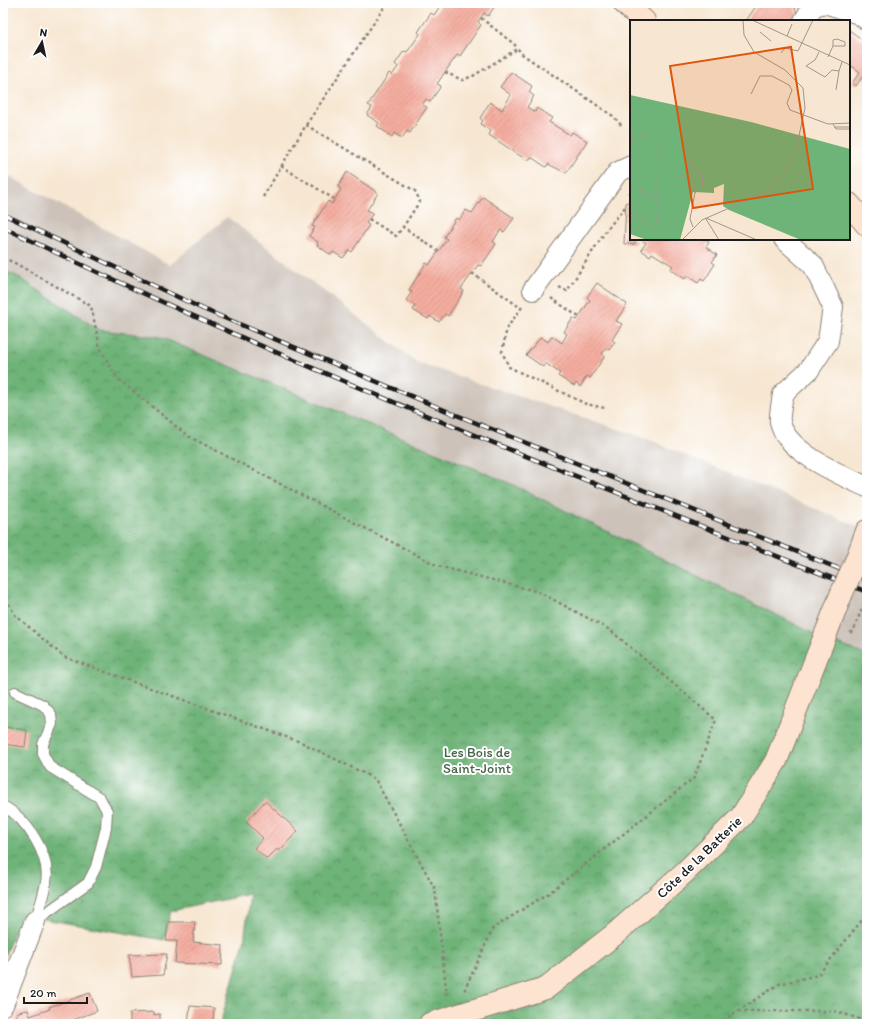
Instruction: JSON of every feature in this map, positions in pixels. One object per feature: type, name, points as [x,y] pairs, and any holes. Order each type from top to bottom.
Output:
[{"type":"main road","points":[[624,3],[643,20]]},
{"type":"main road","points":[[850,205],[867,225]]},
{"type":"main road","name":"Côte de la Batterie","points":[[440,1022],[546,988],[615,934],[685,872],[741,817],[776,761],[867,531]]},
{"type":"street","points":[[805,20],[813,6],[825,3],[859,14],[867,20]]},
{"type":"street","points":[[538,285],[618,172],[630,166]]},
{"type":"street","points":[[785,240],[813,265],[833,307],[828,342],[809,370],[783,394],[780,422],[792,443],[827,468],[867,487]]},
{"type":"street","points":[[3,1005],[35,921]]},
{"type":"lane","points":[[15,692],[43,705],[50,714],[52,724],[43,744],[43,754],[50,767],[100,798],[107,811],[106,828],[98,860],[88,883],[35,921]]},
{"type":"lane","points":[[3,806],[13,812],[35,837],[44,863],[46,881],[35,921]]},
{"type":"path","points":[[263,197],[306,125],[387,3]]},
{"type":"path","points":[[481,18],[522,54],[613,116],[622,126]]},
{"type":"path","points":[[445,72],[462,80],[473,76],[517,49]]},
{"type":"path","points":[[306,125],[415,191],[420,201],[396,236],[369,219]]},
{"type":"path","points":[[281,166],[334,199]]},
{"type":"path","points":[[630,193],[630,201]]},
{"type":"path","points":[[538,285],[567,291],[605,232],[625,207]]},
{"type":"path","points":[[403,226],[438,251]]},
{"type":"path","points":[[3,258],[13,262],[91,306],[100,348],[117,378],[188,436],[438,566],[539,592],[610,630],[716,720],[694,778],[549,892],[493,928],[470,980],[440,1022]]},
{"type":"path","points":[[472,273],[522,308]]},
{"type":"path","points":[[538,285],[507,328],[502,352],[509,367],[586,404],[605,408]]},
{"type":"path","points":[[538,285],[579,317]]},
{"type":"path","points":[[3,593],[14,615],[64,657],[303,743],[375,778],[435,889],[440,1022]]},
{"type":"path","points":[[854,630],[867,596]]},
{"type":"path","points":[[718,1024],[779,984],[818,975],[867,914]]},
{"type":"path","points":[[738,1011],[834,1011],[867,1021]]},
{"type":"shaded area","points":[[3,173],[170,265],[227,217],[418,363],[642,437],[867,530],[867,656],[160,337],[99,330],[15,275],[3,271]]},
{"type":"green space","name":"Les Bois de Saint-Joint","points":[[3,271],[15,275],[99,330],[160,337],[507,482],[815,634],[867,656],[867,1024],[220,1024],[244,942],[250,894],[171,911],[164,940],[21,915],[3,960]]},
{"type":"building","points":[[442,3],[491,3],[495,6],[488,16],[484,13],[478,22],[481,25],[460,56],[457,55],[437,84],[441,86],[430,102],[426,99],[422,105],[427,107],[410,133],[407,131],[402,138],[394,133],[392,137],[377,126],[379,123],[367,115],[372,107],[368,105],[389,73],[392,75],[398,67],[395,64],[404,51],[407,52],[420,34],[418,32],[431,13],[434,15]]},
{"type":"building","points":[[758,3],[798,3],[795,8],[797,14],[793,20],[747,20]]},
{"type":"building","points":[[850,31],[867,43],[867,80],[862,77],[856,86],[852,83],[860,72],[850,65]]},
{"type":"building","points":[[511,72],[532,86],[529,92],[534,96],[527,107],[535,112],[537,108],[552,118],[549,122],[570,135],[572,132],[587,141],[566,173],[548,164],[546,167],[531,157],[528,161],[489,135],[491,131],[480,124],[483,121],[480,118],[490,102],[502,110],[511,95],[500,87]]},
{"type":"building","points":[[347,172],[378,193],[367,210],[373,213],[366,223],[369,225],[352,252],[349,250],[343,258],[333,252],[331,255],[317,245],[318,242],[309,236],[315,227],[312,226],[328,201],[332,204],[341,189],[338,187]]},
{"type":"building","points":[[483,197],[514,218],[504,232],[500,230],[493,242],[496,244],[481,266],[478,265],[461,289],[464,291],[448,316],[445,314],[439,322],[430,316],[428,319],[413,310],[415,306],[406,300],[412,292],[409,290],[426,263],[429,265],[447,239],[444,237],[456,218],[459,220],[466,210],[472,213]]},
{"type":"building","points":[[630,201],[630,240],[635,240],[635,244],[624,244],[626,203]]},
{"type":"building","points":[[642,240],[706,240],[709,242],[706,247],[717,255],[712,262],[715,264],[704,281],[701,279],[698,283],[687,276],[685,279],[670,269],[673,266],[652,253],[650,256],[641,250],[646,243]]},
{"type":"building","points":[[597,283],[627,304],[616,321],[622,324],[612,340],[615,342],[609,350],[606,348],[602,354],[605,356],[590,378],[587,376],[580,387],[576,383],[574,386],[558,376],[560,373],[545,363],[543,367],[526,355],[541,337],[548,342],[552,336],[562,343],[567,334],[564,332],[573,318],[577,320],[590,300],[587,297]]},
{"type":"building","points":[[3,727],[27,730],[25,747],[3,744]]},
{"type":"building","points":[[265,801],[298,831],[279,851],[277,849],[267,859],[254,848],[263,838],[246,822]]},
{"type":"building","points":[[168,922],[195,922],[193,942],[223,945],[222,965],[175,963],[177,941],[166,941]]},
{"type":"building","points":[[167,954],[163,975],[132,977],[129,955]]},
{"type":"building","points":[[90,993],[97,1011],[62,1024],[13,1024],[18,1012],[28,1010],[30,1016],[50,1009],[49,1007]]},
{"type":"building","points":[[190,1006],[214,1008],[213,1024],[188,1024]]},
{"type":"building","points":[[154,1012],[154,1015],[160,1014],[160,1024],[130,1024],[130,1013]]},
{"type":"railway","points":[[3,214],[203,309],[454,414],[867,580]]},
{"type":"railway","points":[[3,227],[109,278],[323,373],[540,462],[867,592]]}]
